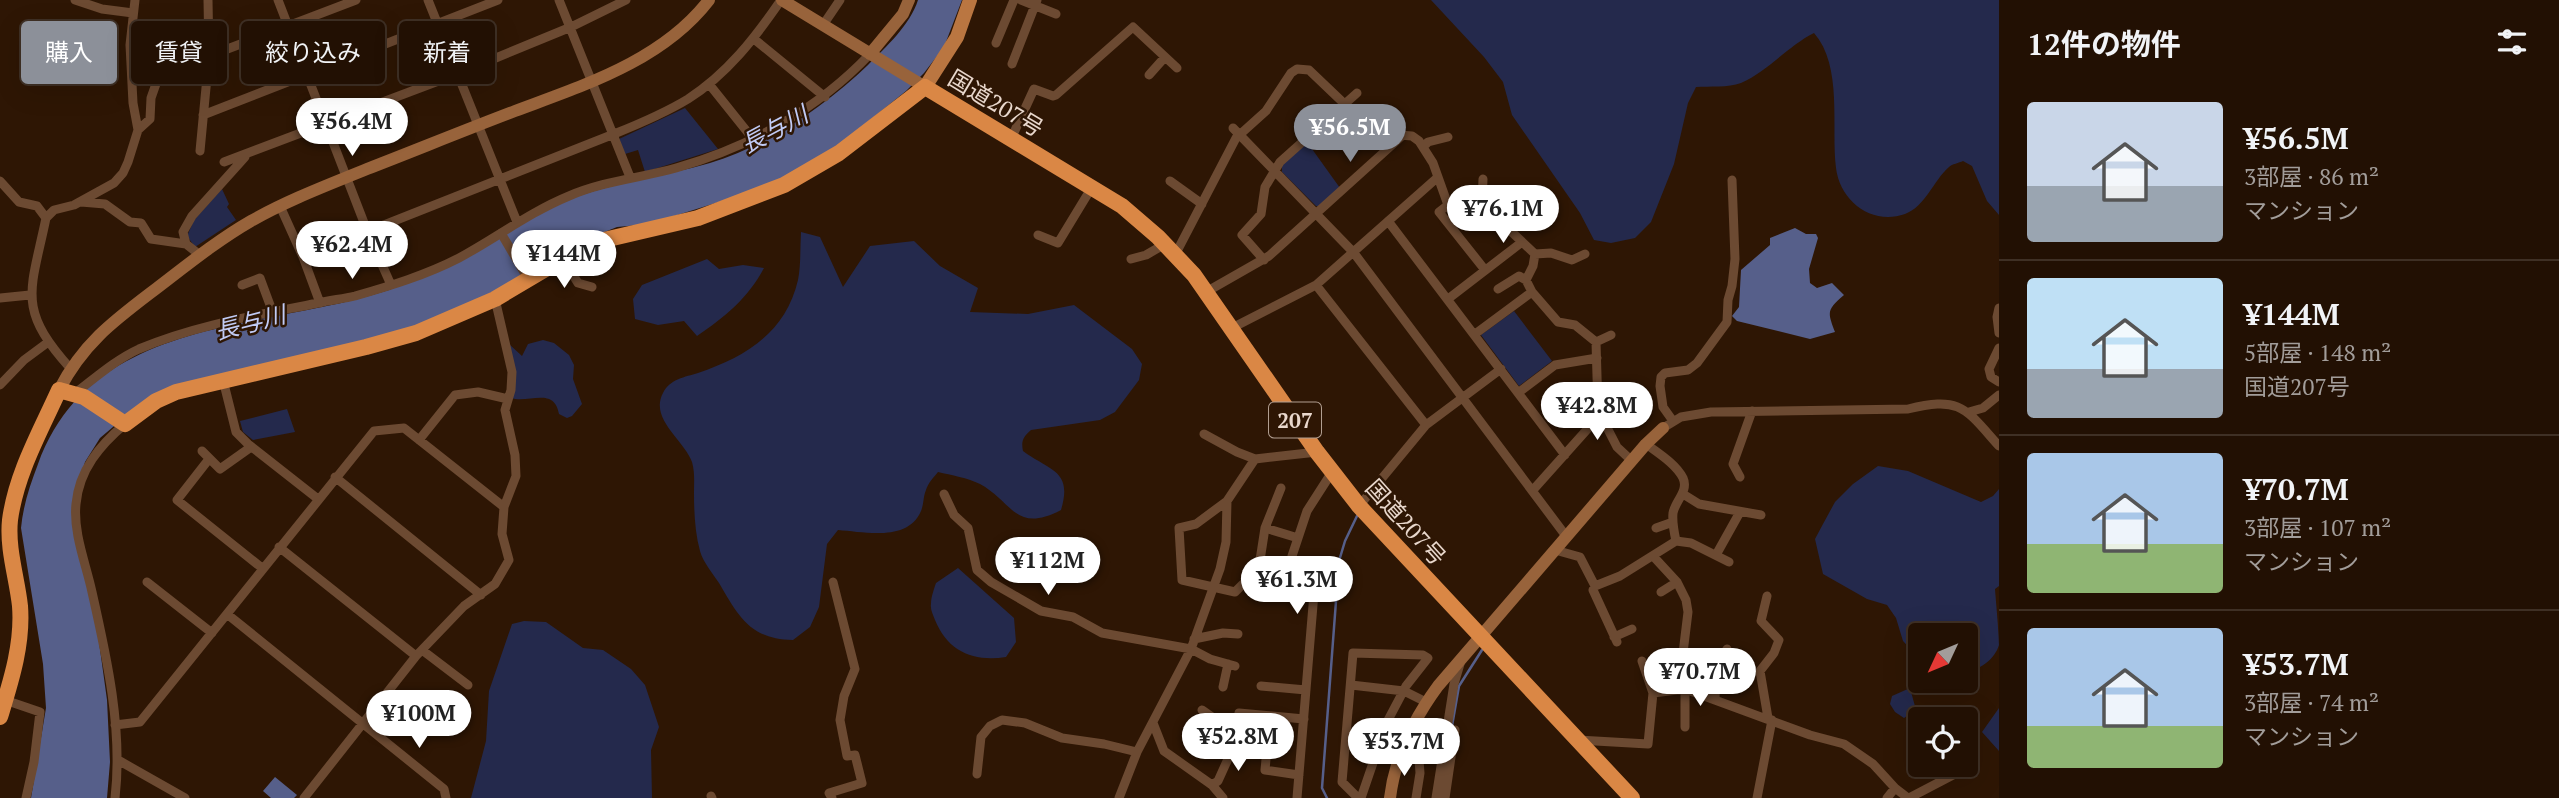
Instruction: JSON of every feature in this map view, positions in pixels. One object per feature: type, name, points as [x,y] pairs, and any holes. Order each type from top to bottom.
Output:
[{"type":"highway","name":"国道207号","points":[[123,423],[156,401],[176,392],[416,333],[495,299],[527,277],[604,240],[698,218],[784,185],[839,153],[922,85],[1092,187],[1131,214],[1170,249],[1206,292],[1317,452],[1359,506],[1632,798]]},
{"type":"highway","points":[[0,717],[17,657],[20,635],[20,607],[5,514],[20,476],[70,393],[91,401],[123,423]]},
{"type":"main road","points":[[922,85],[957,37],[971,0]]},
{"type":"street","points":[[75,0],[102,9],[133,13]]},
{"type":"street","points":[[135,0],[130,45],[133,103],[138,130]]},
{"type":"street","points":[[208,0],[208,21]]},
{"type":"street","points":[[278,0],[286,21]]},
{"type":"street","points":[[303,21],[356,0]]},
{"type":"street","points":[[428,0],[436,21]]},
{"type":"street","points":[[448,21],[498,0]]},
{"type":"street","points":[[559,0],[630,177]]},
{"type":"street","points":[[495,58],[571,27],[626,0]]},
{"type":"street","points":[[70,393],[70,368],[91,341],[200,255],[250,221],[346,177],[591,82],[656,48],[684,27],[709,0]]},
{"type":"street","points":[[303,257],[614,134],[688,99],[709,83],[754,39],[782,0],[922,85]]},
{"type":"street","points":[[822,25],[840,0]]},
{"type":"street","points":[[70,393],[138,350],[187,332],[350,297],[391,285],[458,258],[517,222],[567,197],[602,183],[676,168],[753,139],[825,97],[849,77],[872,55],[903,14],[909,0]]},
{"type":"street","points":[[996,43],[1014,0]]},
{"type":"street","points":[[1021,0],[1036,3],[1056,14]]},
{"type":"street","points":[[1012,64],[1036,3]]},
{"type":"street","points":[[1011,139],[1034,89],[1056,95],[1133,27],[1177,68]]},
{"type":"street","points":[[754,39],[825,97]]},
{"type":"street","points":[[1149,75],[1165,57]]},
{"type":"street","points":[[1131,259],[1170,249],[1202,204],[1236,138],[1266,111],[1291,73],[1297,69],[1314,73],[1371,131],[1379,135],[1412,136],[1424,146],[1448,205],[1461,210],[1482,204]]},
{"type":"street","points":[[709,83],[753,139]]},
{"type":"street","points":[[70,368],[47,343],[36,320],[30,295],[46,218],[54,210],[79,202],[114,183],[122,173],[138,130],[150,120],[151,98],[156,84]]},
{"type":"street","points":[[200,151],[206,84]]},
{"type":"street","points":[[203,115],[280,84]]},
{"type":"street","points":[[312,84],[368,233],[391,285]]},
{"type":"street","points":[[224,162],[247,156],[432,84]]},
{"type":"street","points":[[461,84],[517,222]]},
{"type":"street","points":[[1264,260],[1242,236],[1261,214],[1265,187],[1279,162],[1357,93]]},
{"type":"street","points":[[1233,128],[1354,253],[1566,536]]},
{"type":"street","points":[[1349,152],[1350,147],[1371,131]]},
{"type":"street","points":[[1206,292],[1264,260],[1403,135]]},
{"type":"street","points":[[1424,146],[1428,142],[1448,137]]},
{"type":"street","points":[[186,244],[183,232],[192,216],[247,156]]},
{"type":"street","points":[[1230,328],[1316,285],[1438,177]]},
{"type":"street","points":[[1483,179],[1482,204],[1535,254],[1551,253],[1572,260],[1586,254]]},
{"type":"street","points":[[1668,425],[1663,407],[1661,377],[1665,373],[1688,370],[1697,363],[1727,322],[1735,259],[1732,180]]},
{"type":"street","points":[[0,181],[19,202],[37,206],[46,218]]},
{"type":"street","points":[[1170,181],[1202,204]]},
{"type":"street","points":[[1038,234],[1058,243],[1092,187]]},
{"type":"street","points":[[79,202],[105,204],[130,222],[141,223],[151,239],[186,244],[200,255]]},
{"type":"street","points":[[1448,205],[1439,212],[1485,271]]},
{"type":"street","points":[[280,206],[320,303]]},
{"type":"street","points":[[1388,221],[1565,455]]},
{"type":"street","points":[[501,234],[527,277]]},
{"type":"street","points":[[1448,299],[1521,242]]},
{"type":"street","points":[[1526,280],[1535,254]]},
{"type":"street","points":[[563,259],[578,283],[592,288]]},
{"type":"street","points":[[1498,289],[1519,276],[1526,280],[1532,292],[1558,322],[1575,325],[1596,342],[1597,405],[1600,415],[1617,447],[1632,461]]},
{"type":"street","points":[[242,285],[260,278],[273,313]]},
{"type":"street","points":[[1316,285],[1426,425]]},
{"type":"street","points":[[1475,334],[1532,292]]},
{"type":"street","points":[[0,298],[30,295]]},
{"type":"street","points":[[309,796],[419,653],[464,606],[495,584],[509,560],[502,534],[504,508],[516,476],[515,455],[505,410],[512,372],[495,299]]},
{"type":"street","points":[[1999,308],[1999,333]]},
{"type":"street","points":[[1596,342],[1611,335]]},
{"type":"street","points":[[2,378],[47,343]]},
{"type":"street","points":[[1999,348],[1989,369],[1991,377],[1999,382]]},
{"type":"street","points":[[1518,393],[1555,365],[1597,358]]},
{"type":"street","points":[[1359,506],[1426,425],[1501,369]]},
{"type":"street","points":[[223,380],[236,432],[251,447],[318,499]]},
{"type":"street","points":[[418,440],[455,396],[478,392],[508,400]]},
{"type":"street","points":[[1969,412],[1983,408],[1999,396]]},
{"type":"street","points":[[1390,798],[1400,753],[1426,702],[1566,536],[1647,444],[1668,425],[1693,414],[1908,409],[1951,403],[1969,412],[1999,446]]},
{"type":"street","points":[[1741,477],[1734,464],[1752,411]]},
{"type":"street","points":[[1533,490],[1600,415]]},
{"type":"street","points":[[115,798],[118,760],[115,725],[104,648],[78,535],[76,506],[89,463],[123,423]]},
{"type":"street","points":[[115,725],[140,722],[374,430],[404,428],[504,508]]},
{"type":"street","points":[[1204,434],[1255,459],[1317,452]]},
{"type":"street","points":[[1647,444],[1682,476],[1684,481],[1683,494],[1674,509],[1672,522],[1676,541]]},
{"type":"street","points":[[202,451],[220,469],[251,447]]},
{"type":"street","points":[[209,459],[177,500],[262,568]]},
{"type":"street","points":[[1255,459],[1227,501],[1196,524],[1179,528],[1182,580],[1235,592],[1243,584],[1314,593],[1297,798]]},
{"type":"street","points":[[1286,590],[1307,511],[1332,472]]},
{"type":"street","points":[[335,477],[481,595]]},
{"type":"street","points":[[1256,586],[1265,528],[1281,488]]},
{"type":"street","points":[[944,494],[954,515],[968,528],[978,569],[990,582],[1041,611],[1073,617],[1102,633],[1193,644],[1231,665],[1223,687]]},
{"type":"street","points":[[1683,494],[1699,504],[1761,515]]},
{"type":"street","points":[[1119,798],[1137,752],[1193,644],[1226,542],[1227,501]]},
{"type":"street","points":[[1716,555],[1740,512]]},
{"type":"street","points":[[1656,528],[1672,522]]},
{"type":"street","points":[[1265,528],[1298,538]]},
{"type":"street","points":[[1595,586],[1620,576],[1676,541],[1691,542],[1729,562]]},
{"type":"street","points":[[279,547],[419,653],[468,685]]},
{"type":"street","points":[[1555,550],[1580,557],[1595,586],[1593,590],[1615,640],[1632,629]]},
{"type":"street","points":[[1653,556],[1677,582],[1686,600],[1688,612],[1683,653],[1685,727]]},
{"type":"street","points":[[147,582],[212,633]]},
{"type":"street","points":[[832,582],[855,669],[844,696],[840,720],[847,756],[855,755],[862,783],[829,793],[832,798]]},
{"type":"street","points":[[1661,592],[1677,582]]},
{"type":"street","points":[[1758,798],[1770,719],[1760,671],[1774,653],[1779,640],[1761,621],[1767,596]]},
{"type":"street","points":[[228,614],[444,789],[446,798]]},
{"type":"street","points":[[1193,644],[1223,633],[1238,634]]},
{"type":"street","points":[[1715,700],[1716,668],[1727,649]]},
{"type":"street","points":[[1353,653],[1423,655],[1428,659],[1404,691],[1387,722],[1360,798],[1342,782],[1353,653]]},
{"type":"street","points":[[1436,798],[1454,684],[1461,659]]},
{"type":"street","points":[[1578,740],[1648,744],[1653,693],[1642,661]]},
{"type":"street","points":[[1351,685],[1404,691],[1426,702]]},
{"type":"street","points":[[1261,686],[1306,690]]},
{"type":"street","points":[[1653,693],[1685,689],[1810,735],[1835,741],[1855,750],[1873,764],[1908,798],[1949,777]]},
{"type":"street","points":[[3,699],[40,712],[34,762],[26,798]]},
{"type":"street","points":[[1202,709],[1222,724],[1237,725],[1239,713],[1304,719]]},
{"type":"street","points":[[1270,716],[1265,771],[1299,775]]},
{"type":"street","points":[[976,774],[981,737],[990,726],[1002,720],[1025,723],[1062,738],[1137,752]]},
{"type":"street","points":[[1153,723],[1164,751],[1212,785],[1223,798]]},
{"type":"street","points":[[1445,798],[1455,730],[1448,730]]},
{"type":"street","points":[[1212,785],[1218,781],[1237,739]]},
{"type":"street","points":[[1400,753],[1419,760],[1416,798]]},
{"type":"street","points":[[118,760],[185,798]]},
{"type":"street","points":[[1225,766],[1236,767]]},
{"type":"street","points":[[1887,798],[1895,788]]},
{"type":"shaded area","points":[[1431,0],[1999,0],[1999,215],[1987,201],[1972,166],[1963,161],[1949,167],[1924,199],[1905,214],[1881,217],[1860,208],[1851,200],[1844,191],[1836,168],[1834,98],[1829,62],[1814,33],[1741,83],[1696,87],[1688,103],[1674,164],[1651,222],[1635,238],[1611,243],[1594,240],[1580,213],[1512,115],[1503,82],[1484,57]]},
{"type":"shaded area","points":[[685,108],[718,149],[645,172],[638,150],[625,154],[619,139]]},
{"type":"shaded area","points":[[1307,142],[1340,188],[1320,206],[1316,206],[1282,172],[1282,165]]},
{"type":"shaded area","points":[[222,189],[229,204],[227,207],[236,220],[195,247],[187,236],[194,220]]},
{"type":"shaded area","points":[[801,232],[820,237],[843,287],[870,246],[914,241],[940,266],[978,288],[970,312],[1028,314],[1074,305],[1132,349],[1142,364],[1139,380],[1115,412],[1100,420],[1031,430],[1024,437],[1023,451],[1057,473],[1061,479],[1064,497],[1061,510],[1046,517],[1024,517],[980,484],[938,472],[927,487],[921,511],[915,521],[906,527],[885,533],[838,530],[827,544],[819,607],[810,627],[793,640],[766,635],[747,624],[706,564],[696,530],[692,462],[664,421],[660,403],[666,388],[674,382],[732,359],[762,340],[774,328],[792,298],[798,280]]},
{"type":"shaded area","points":[[707,259],[719,269],[743,265],[764,268],[735,306],[697,336],[684,321],[658,325],[635,319],[633,299],[642,285]]},
{"type":"shaded area","points":[[1514,311],[1552,361],[1519,386],[1481,335]]},
{"type":"shaded area","points":[[543,340],[554,343],[569,355],[574,365],[573,379],[582,404],[567,418],[559,414],[552,401],[546,398],[511,398],[509,344],[522,356],[528,344]]},
{"type":"shaded area","points":[[287,409],[295,432],[253,440],[243,432],[240,421]]},
{"type":"shaded area","points":[[1878,466],[1908,471],[1981,502],[1993,496],[1999,489],[1999,586],[1995,589],[1999,645],[1994,655],[1981,666],[1978,667],[1978,623],[1908,623],[1908,646],[1903,641],[1896,618],[1887,605],[1867,599],[1823,574],[1815,539],[1835,502],[1853,484]]},
{"type":"shaded area","points":[[958,568],[1014,618],[1016,642],[1006,657],[973,656],[955,647],[940,631],[931,610],[933,593],[936,583]]},
{"type":"shaded area","points":[[524,621],[546,622],[583,648],[603,650],[631,669],[645,685],[659,727],[651,750],[652,798],[471,798],[486,741],[489,691],[512,624]]},
{"type":"shaded area","points":[[1908,689],[1915,707],[1908,707],[1908,715],[1904,718],[1895,712],[1890,704],[1892,696]]},
{"type":"shaded area","points":[[1999,708],[1999,751],[1982,732]]},
{"type":"water","name":"長与川","points":[[918,0],[962,0],[944,47],[906,91],[844,141],[792,174],[741,195],[649,224],[617,227],[582,241],[466,307],[401,331],[133,410],[100,438],[85,462],[73,505],[94,606],[107,700],[110,762],[107,798],[31,798],[46,708],[43,664],[21,528],[22,520],[38,464],[63,415],[98,380],[140,354],[187,336],[389,290],[526,219],[574,198],[732,156],[795,123],[851,80],[897,35]]},
{"type":"water","points":[[1795,228],[1806,234],[1816,234],[1818,238],[1809,269],[1810,283],[1817,288],[1832,283],[1844,295],[1830,311],[1835,332],[1810,339],[1737,321],[1732,316],[1739,307],[1741,270],[1770,245],[1770,238]]},
{"type":"water","points":[[275,777],[297,795],[294,798],[271,798],[263,791]]},
{"type":"waterway","points":[[1327,798],[1322,788],[1339,561],[1357,516]]},
{"type":"waterway","points":[[1452,726],[1459,686],[1482,650]]}]
